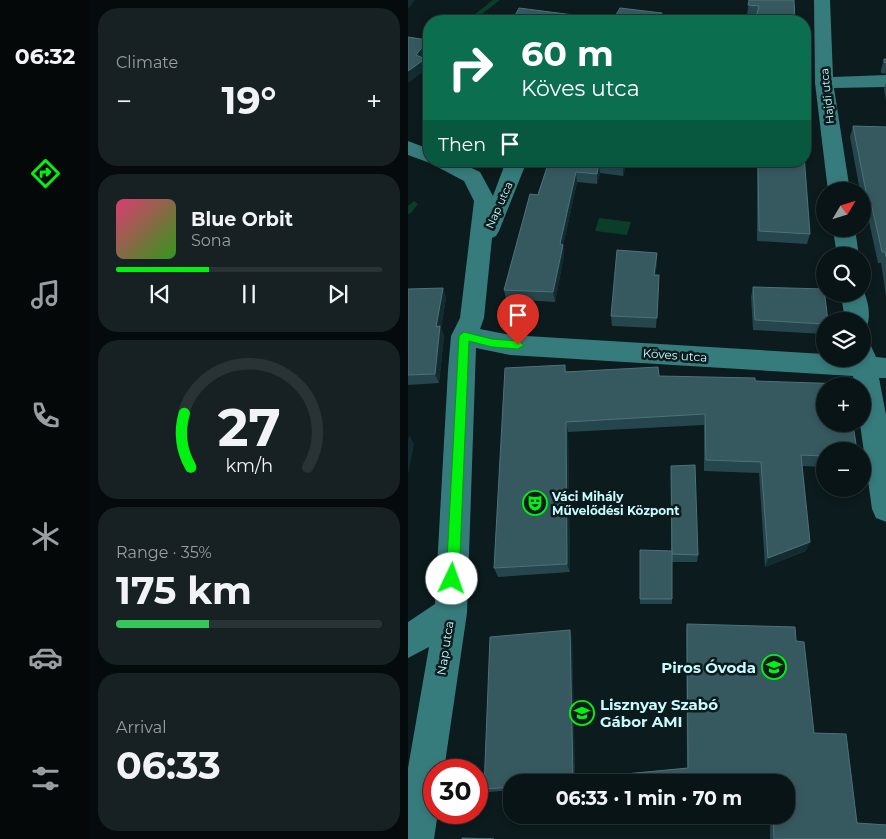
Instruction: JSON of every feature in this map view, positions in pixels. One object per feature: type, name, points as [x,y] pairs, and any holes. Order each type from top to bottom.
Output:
[{"type":"street","name":"Hajdi utca","points":[[822,0],[824,83],[838,182]]},
{"type":"street","points":[[824,83],[886,81]]},
{"type":"street","points":[[408,147],[423,154]]},
{"type":"street","name":"Nap utca","points":[[415,839],[451,613],[464,336],[472,318],[485,201],[472,177],[451,167]]},
{"type":"street","name":"Nap utca","points":[[480,248],[515,167]]},
{"type":"street","name":"Köves utca","points":[[464,336],[510,346],[816,360]]},
{"type":"street","points":[[871,362],[886,509]]},
{"type":"street","points":[[408,641],[451,613]]},
{"type":"shaded area","points":[[599,218],[631,222],[627,235],[595,231]]},
{"type":"building","points":[[749,0],[794,0],[795,15],[757,15],[759,6],[748,5]]},
{"type":"building","points":[[519,8],[574,15],[515,15]]},
{"type":"building","points":[[620,8],[662,13],[661,15],[616,15]]},
{"type":"building","points":[[408,37],[423,39],[423,46],[416,55],[423,58],[423,60],[408,71]]},
{"type":"building","points":[[853,126],[887,127],[887,261],[885,252],[882,252],[871,207],[871,182],[864,182]]},
{"type":"building","points":[[547,167],[598,167],[597,174],[576,172],[560,244],[563,245],[553,292],[504,290],[530,194],[538,195]]},
{"type":"building","points":[[758,167],[805,167],[810,234],[759,231]]},
{"type":"building","points":[[617,250],[657,253],[654,275],[659,275],[657,318],[611,316]]},
{"type":"building","points":[[753,287],[816,289],[816,302],[826,302],[827,312],[816,312],[816,324],[755,320]]},
{"type":"building","points":[[443,288],[436,327],[440,326],[435,374],[408,375],[408,289]]},
{"type":"building","points":[[565,365],[565,372],[658,367],[659,376],[755,378],[755,381],[816,383],[816,432],[854,432],[856,442],[816,442],[816,456],[801,455],[810,542],[768,558],[761,462],[706,460],[705,414],[566,422],[567,564],[494,568],[505,368]]},
{"type":"building","points":[[695,465],[698,555],[672,554],[671,466]]},
{"type":"building","points":[[640,550],[672,551],[672,599],[640,599]]},
{"type":"building","points":[[687,624],[795,627],[796,641],[804,642],[814,733],[846,734],[857,823],[887,825],[887,839],[774,839],[773,824],[795,824],[795,774],[625,774],[688,768]]},
{"type":"building","points":[[570,630],[573,774],[503,774],[503,788],[488,789],[488,759],[485,759],[490,637]]},
{"type":"building","points":[[462,838],[494,839],[462,839]]},
{"type":"waterway","points":[[477,15],[497,0]]},
{"type":"waterway","points":[[408,211],[414,204]]},
{"type":"place","name":"Váci Mihály Művelődési Központ","points":[[535,503]]},
{"type":"place","name":"Piros Óvoda","points":[[774,667]]},
{"type":"place","name":"Lisznyay Szabó Gábor AMI","points":[[582,713]]},
{"type":"route","points":[[452,579],[464,336],[492,343],[510,346],[518,345]]}]
